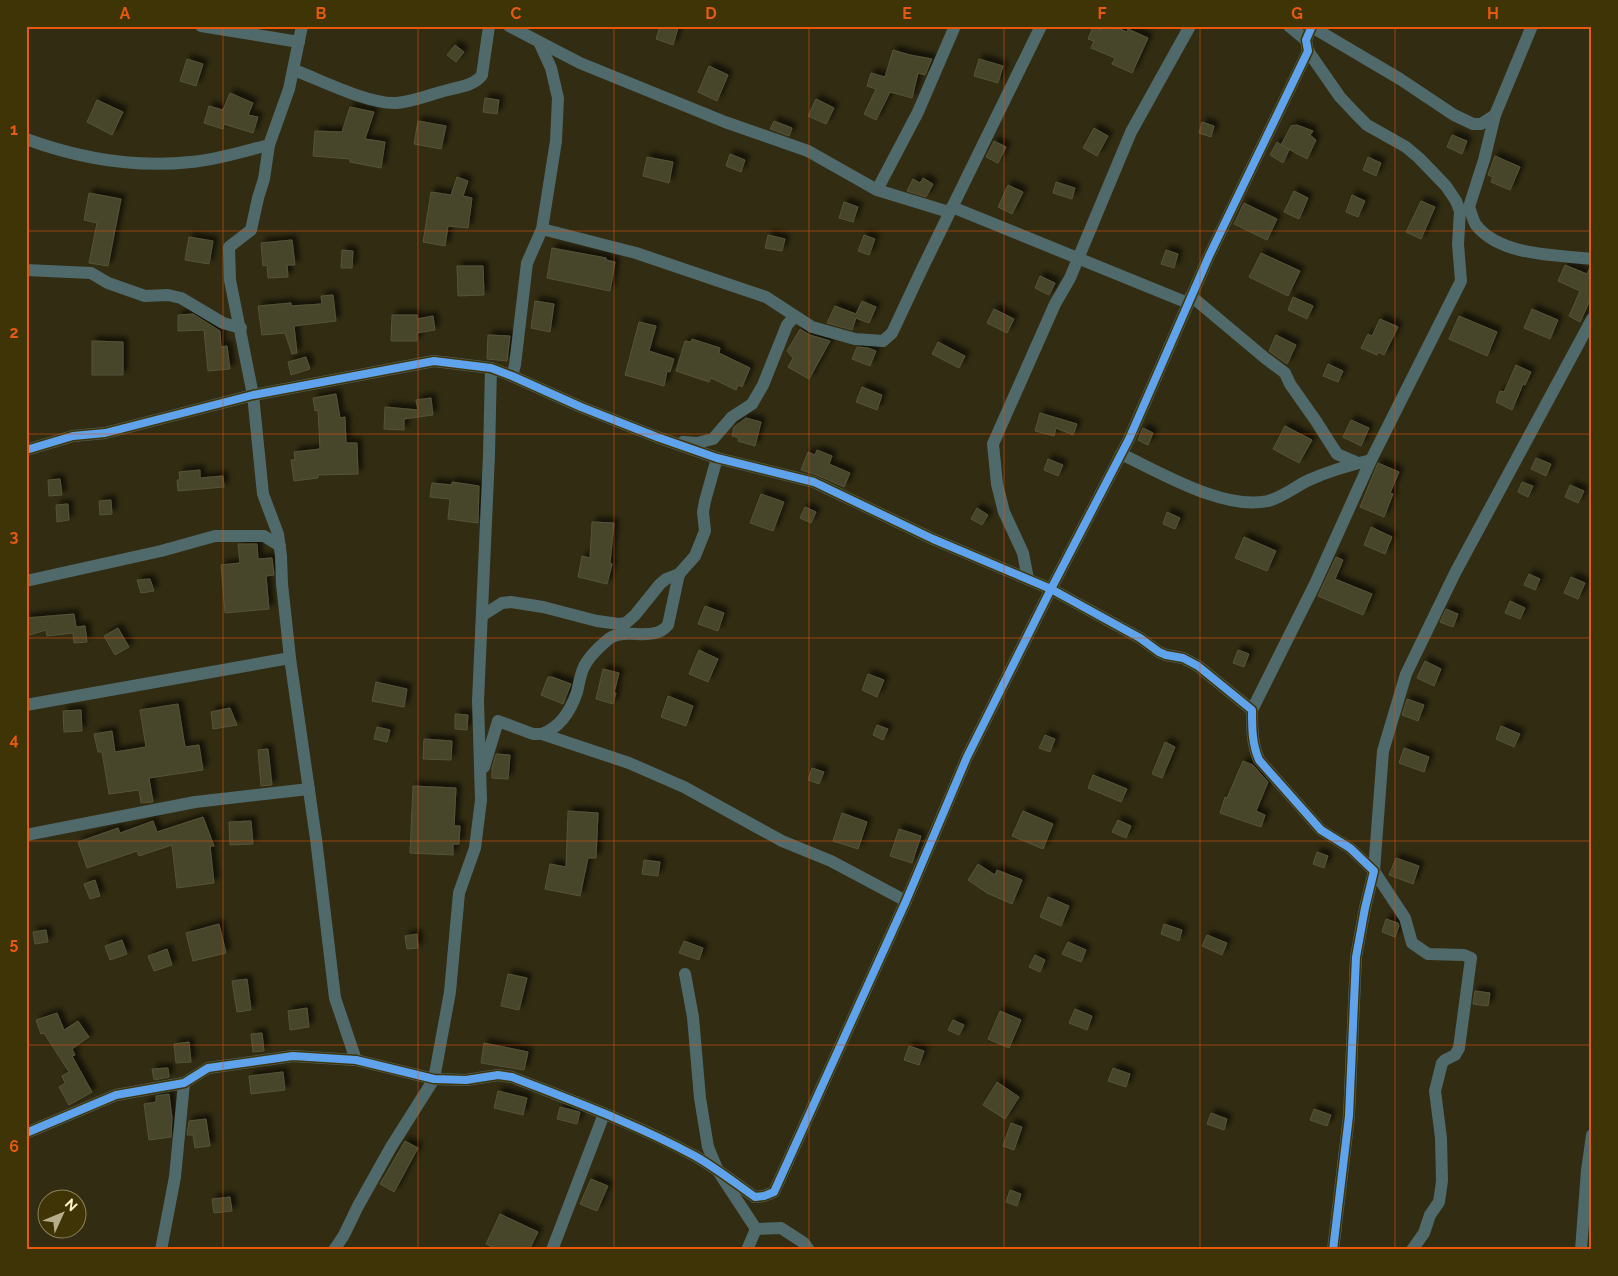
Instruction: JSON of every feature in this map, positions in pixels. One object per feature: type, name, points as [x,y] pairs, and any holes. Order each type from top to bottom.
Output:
[{"type":"street","points":[[201,26],[299,42]]},
{"type":"street","points":[[302,26],[290,89],[269,144],[264,179],[251,230],[229,247],[230,280],[253,395],[263,494],[278,534],[280,546],[290,658],[335,998],[356,1060]]},
{"type":"street","points":[[294,70],[377,101],[397,103],[462,86],[479,79],[482,74],[489,26]]},
{"type":"street","points":[[509,26],[540,44],[580,63],[707,115],[808,152],[877,190],[951,210],[1190,300],[1285,373],[1290,384],[1316,420],[1337,454],[1358,463]]},
{"type":"street","points":[[877,190],[918,112],[955,26]]},
{"type":"street","points":[[542,229],[636,253],[766,297],[812,327],[855,339],[883,340],[892,333],[1041,26]]},
{"type":"street","points":[[1028,579],[1024,553],[1004,512],[997,484],[993,444],[1055,304],[1070,278],[1131,132],[1190,26]]},
{"type":"street","points":[[1290,26],[1307,46],[1340,97],[1356,114],[1367,125],[1406,147],[1418,158],[1446,186],[1456,201],[1485,233],[1503,245],[1526,251],[1592,259]]},
{"type":"street","points":[[26,1133],[116,1095],[184,1083],[208,1068],[293,1056],[356,1060],[434,1079],[466,1080],[498,1076],[512,1077],[604,1114],[672,1145],[718,1171],[755,1197],[774,1192],[906,901],[967,757],[1121,454],[1307,46],[1312,26],[1400,78],[1454,115],[1473,124],[1481,124],[1495,115]]},
{"type":"street","points":[[1412,1250],[1424,1233],[1430,1215],[1439,1202],[1442,1181],[1441,1146],[1435,1092],[1442,1064],[1445,1060],[1455,1055],[1459,1048],[1471,958],[1464,955],[1428,954],[1412,943],[1405,918],[1374,871],[1350,848],[1321,830],[1259,760],[1252,735],[1252,710],[1315,584],[1371,460],[1461,281],[1458,244],[1464,209],[1484,160],[1495,115],[1532,26]]},
{"type":"street","points":[[512,376],[515,365],[527,263],[542,229],[556,141],[558,98],[551,68],[540,44]]},
{"type":"street","points":[[26,138],[70,152],[117,161],[152,163],[192,162],[269,144]]},
{"type":"street","points":[[26,270],[91,273],[108,283],[145,296],[168,295],[181,298],[229,326],[241,328]]},
{"type":"street","points":[[657,437],[688,443],[713,439],[732,417],[752,404],[763,385],[787,325],[795,316]]},
{"type":"street","points":[[1333,1250],[1349,1116],[1356,957],[1374,871],[1382,751],[1406,674],[1454,573],[1592,319]]},
{"type":"street","points":[[26,450],[73,436],[105,433],[253,395],[434,361],[490,368],[657,437],[717,458],[814,482],[933,539],[1051,589],[1140,638],[1159,652],[1183,658],[1198,666],[1252,710]]},
{"type":"street","points":[[334,1250],[391,1147],[434,1079],[450,992],[459,893],[474,848],[481,800],[478,701],[490,368]]},
{"type":"street","points":[[1121,454],[1207,494],[1250,502],[1267,501],[1308,480],[1371,460]]},
{"type":"street","points":[[482,616],[502,603],[511,602],[543,607],[597,621],[626,623],[635,615],[660,584],[666,579],[679,574],[693,559],[705,531],[703,512],[717,458]]},
{"type":"street","points":[[26,581],[161,551],[215,536],[264,536],[280,546]]},
{"type":"street","points":[[1005,569],[1025,560]]},
{"type":"street","points":[[542,734],[550,731],[566,716],[577,692],[585,664],[600,646],[611,638],[624,633],[655,634],[668,626],[679,574]]},
{"type":"street","points":[[26,706],[290,658]]},
{"type":"street","points":[[480,777],[498,721],[533,734],[542,734],[629,763],[684,787],[782,841],[831,861],[906,901]]},
{"type":"street","points":[[26,835],[195,802],[308,789]]},
{"type":"street","points":[[685,974],[693,1017],[700,1098],[708,1147],[718,1171],[756,1229]]},
{"type":"street","points":[[161,1250],[175,1177],[184,1083]]},
{"type":"street","points":[[552,1250],[604,1114]]},
{"type":"street","points":[[1581,1250],[1587,1170],[1592,1135]]},
{"type":"street","points":[[756,1229],[781,1228],[804,1243],[809,1250]]},
{"type":"street","points":[[747,1250],[756,1229]]},
{"type":"building","points":[[660,26],[678,28],[673,45],[656,39]]},
{"type":"building","points":[[1102,26],[1113,26],[1127,32],[1128,29],[1148,38],[1132,73],[1112,64],[1115,58],[1091,48],[1094,41],[1088,39],[1093,27],[1101,30]]},
{"type":"building","points":[[455,45],[464,52],[456,62],[447,55]]},
{"type":"building","points":[[893,50],[932,59],[925,75],[918,73],[912,98],[890,92],[876,120],[864,114],[876,89],[867,86],[871,73],[885,77]]},
{"type":"building","points":[[187,59],[203,64],[196,86],[180,81]]},
{"type":"building","points":[[979,59],[1003,66],[998,83],[974,76]]},
{"type":"building","points":[[709,66],[728,75],[717,101],[698,92]]},
{"type":"building","points":[[230,93],[253,103],[248,115],[258,117],[253,133],[224,124],[223,129],[204,123],[209,106],[223,110]]},
{"type":"building","points":[[485,98],[499,100],[497,114],[483,112]]},
{"type":"building","points":[[816,99],[834,108],[826,124],[808,116]]},
{"type":"building","points":[[97,100],[123,112],[112,135],[87,122]]},
{"type":"building","points":[[350,107],[374,112],[365,139],[385,142],[381,168],[350,162],[350,159],[313,156],[315,131],[342,132]]},
{"type":"building","points":[[418,121],[446,126],[441,149],[414,144]]},
{"type":"building","points":[[774,121],[792,128],[789,136],[770,129]]},
{"type":"building","points":[[1202,122],[1214,126],[1211,137],[1199,133]]},
{"type":"building","points":[[1297,125],[1313,131],[1310,135],[1316,140],[1307,159],[1281,145],[1291,126]]},
{"type":"building","points":[[1094,128],[1108,136],[1097,156],[1083,148]]},
{"type":"building","points":[[1452,135],[1467,141],[1462,154],[1447,147]]},
{"type":"building","points":[[994,141],[1006,147],[998,163],[986,157]]},
{"type":"building","points":[[1277,142],[1289,150],[1283,163],[1270,155]]},
{"type":"building","points":[[730,154],[745,160],[741,172],[726,166]]},
{"type":"building","points":[[1495,156],[1520,167],[1510,190],[1491,182],[1493,177],[1488,175]]},
{"type":"building","points":[[647,157],[673,162],[669,183],[643,176]]},
{"type":"building","points":[[1368,157],[1381,163],[1376,176],[1363,170]]},
{"type":"building","points":[[457,177],[468,181],[463,196],[472,198],[468,228],[448,226],[445,246],[423,242],[431,192],[451,195]]},
{"type":"building","points":[[923,178],[933,184],[926,197],[907,191],[913,179],[920,183]]},
{"type":"building","points":[[1056,182],[1075,188],[1072,199],[1053,193]]},
{"type":"building","points":[[1008,185],[1023,192],[1012,214],[998,207]]},
{"type":"building","points":[[1294,191],[1308,198],[1299,219],[1284,212]]},
{"type":"building","points":[[89,193],[121,199],[108,266],[89,263],[97,223],[84,220]]},
{"type":"building","points":[[1352,195],[1365,201],[1358,217],[1346,212]]},
{"type":"building","points":[[1421,201],[1435,207],[1421,239],[1406,232]]},
{"type":"building","points":[[844,202],[858,207],[853,222],[839,218]]},
{"type":"building","points":[[1244,203],[1277,219],[1267,240],[1234,224]]},
{"type":"building","points":[[768,235],[785,239],[782,251],[765,248]]},
{"type":"building","points":[[864,235],[875,239],[869,255],[858,251]]},
{"type":"building","points":[[189,237],[213,241],[209,264],[185,260]]},
{"type":"building","points":[[292,240],[295,265],[287,265],[288,277],[268,278],[267,265],[263,266],[261,243]]},
{"type":"building","points":[[552,248],[606,258],[606,260],[615,262],[610,291],[547,278]]},
{"type":"building","points":[[342,250],[353,251],[352,268],[341,268]]},
{"type":"building","points":[[1166,250],[1178,254],[1174,268],[1161,264]]},
{"type":"building","points":[[1261,253],[1300,271],[1288,296],[1249,277]]},
{"type":"building","points":[[1565,265],[1587,274],[1590,267],[1592,267],[1592,296],[1580,322],[1569,316],[1580,291],[1558,281]]},
{"type":"building","points":[[457,266],[483,266],[484,295],[458,296]]},
{"type":"building","points":[[1040,276],[1055,283],[1049,295],[1035,288]]},
{"type":"building","points":[[333,295],[336,321],[294,326],[297,353],[292,354],[285,333],[262,335],[258,306],[291,303],[291,306],[322,304],[321,296]]},
{"type":"building","points":[[1293,297],[1313,306],[1307,319],[1288,310]]},
{"type":"building","points":[[535,301],[554,304],[550,332],[531,328]]},
{"type":"building","points":[[862,301],[876,307],[869,323],[856,318],[852,330],[827,323],[835,306],[856,314]]},
{"type":"building","points":[[994,309],[1014,319],[1007,333],[987,323]]},
{"type":"building","points":[[1532,309],[1558,320],[1550,339],[1524,328]]},
{"type":"building","points":[[193,314],[220,331],[221,347],[227,346],[230,369],[208,371],[204,330],[178,331],[178,315]]},
{"type":"building","points":[[392,315],[417,315],[417,319],[433,316],[435,330],[417,333],[417,341],[391,341]]},
{"type":"building","points":[[1459,316],[1497,332],[1487,356],[1449,339]]},
{"type":"building","points":[[1380,319],[1398,327],[1384,355],[1378,352],[1377,355],[1361,348],[1368,334],[1372,336]]},
{"type":"building","points":[[639,322],[656,326],[649,351],[674,359],[670,372],[667,371],[664,386],[625,375]]},
{"type":"building","points":[[800,329],[810,335],[830,341],[809,379],[788,367],[793,358],[787,351]]},
{"type":"building","points":[[488,335],[510,336],[507,361],[487,359]]},
{"type":"building","points":[[1276,335],[1296,345],[1287,364],[1269,351]]},
{"type":"building","points":[[692,339],[720,348],[719,353],[750,368],[742,387],[738,385],[736,390],[711,378],[709,382],[676,371],[685,341],[691,342]]},
{"type":"building","points":[[92,341],[123,342],[123,375],[92,375]]},
{"type":"building","points":[[938,342],[965,356],[959,368],[932,354]]},
{"type":"building","points":[[857,347],[876,351],[870,366],[852,359]]},
{"type":"building","points":[[306,357],[310,369],[291,375],[288,362]]},
{"type":"building","points":[[1328,364],[1343,371],[1338,382],[1323,376]]},
{"type":"building","points":[[1516,365],[1531,372],[1525,385],[1523,384],[1512,410],[1496,402],[1500,391],[1504,392]]},
{"type":"building","points":[[862,387],[882,395],[877,410],[856,402]]},
{"type":"building","points":[[336,394],[340,418],[345,417],[346,443],[357,443],[358,474],[318,475],[318,478],[294,481],[291,460],[295,460],[294,452],[320,449],[318,410],[315,411],[313,398]]},
{"type":"building","points":[[431,398],[433,415],[404,419],[404,430],[384,429],[385,407],[418,410],[416,400]]},
{"type":"building","points":[[1040,413],[1077,424],[1073,435],[1056,428],[1054,436],[1035,431]]},
{"type":"building","points":[[746,418],[761,422],[755,446],[738,441],[739,438],[732,436],[734,427]]},
{"type":"building","points":[[1351,420],[1369,428],[1361,446],[1343,437]]},
{"type":"building","points":[[1285,426],[1312,440],[1299,463],[1273,449]]},
{"type":"building","points":[[1143,428],[1153,433],[1148,445],[1138,440]]},
{"type":"building","points":[[817,450],[832,456],[829,464],[850,473],[844,487],[801,470],[808,452],[815,455]]},
{"type":"building","points":[[1536,458],[1551,464],[1546,476],[1531,469]]},
{"type":"building","points":[[1048,459],[1063,465],[1058,476],[1044,470]]},
{"type":"building","points":[[1378,463],[1399,472],[1390,493],[1393,494],[1384,517],[1360,507]]},
{"type":"building","points":[[200,470],[200,478],[223,476],[224,487],[178,491],[177,480],[180,480],[179,472]]},
{"type":"building","points":[[60,479],[62,495],[49,496],[48,480]]},
{"type":"building","points":[[452,482],[479,486],[478,523],[448,519],[450,499],[430,497],[432,483],[452,485]]},
{"type":"building","points":[[1522,482],[1533,486],[1528,497],[1518,492]]},
{"type":"building","points":[[1570,485],[1584,491],[1578,503],[1565,497]]},
{"type":"building","points":[[761,494],[784,502],[773,531],[750,523]]},
{"type":"building","points":[[111,500],[112,514],[100,515],[99,501]]},
{"type":"building","points":[[68,504],[69,520],[57,522],[56,505]]},
{"type":"building","points":[[805,507],[816,512],[811,523],[800,518]]},
{"type":"building","points":[[977,508],[988,515],[982,525],[971,519]]},
{"type":"building","points":[[1167,512],[1180,518],[1175,529],[1163,524]]},
{"type":"building","points":[[592,522],[614,523],[610,563],[612,564],[607,584],[578,577],[582,556],[590,558]]},
{"type":"building","points":[[1371,527],[1392,537],[1385,554],[1364,545]]},
{"type":"building","points":[[1244,537],[1276,551],[1267,571],[1235,558]]},
{"type":"building","points":[[238,544],[257,544],[258,559],[272,558],[274,575],[266,576],[269,609],[225,613],[221,565],[240,563]]},
{"type":"building","points":[[1336,557],[1343,560],[1335,579],[1372,594],[1363,615],[1318,596]]},
{"type":"building","points":[[1529,574],[1540,579],[1535,590],[1524,585]]},
{"type":"building","points":[[1571,577],[1585,583],[1578,599],[1564,593]]},
{"type":"building","points":[[150,579],[154,591],[141,593],[137,580]]},
{"type":"building","points":[[1510,601],[1525,608],[1520,619],[1505,613]]},
{"type":"building","points":[[705,606],[724,613],[718,631],[698,624]]},
{"type":"building","points":[[1446,609],[1458,614],[1453,627],[1440,622]]},
{"type":"building","points":[[74,614],[76,627],[85,626],[87,642],[74,643],[73,633],[47,636],[46,630],[26,636],[26,618]]},
{"type":"building","points":[[118,628],[129,647],[115,655],[104,636]]},
{"type":"building","points":[[699,650],[718,659],[708,682],[689,674]]},
{"type":"building","points":[[1238,650],[1249,654],[1244,667],[1233,663]]},
{"type":"building","points":[[1425,661],[1441,669],[1434,686],[1417,678]]},
{"type":"building","points":[[603,669],[619,673],[613,704],[596,699]]},
{"type":"building","points":[[868,674],[884,680],[877,697],[862,690]]},
{"type":"building","points":[[548,677],[571,684],[563,704],[541,695]]},
{"type":"building","points":[[376,682],[407,689],[404,707],[372,701]]},
{"type":"building","points":[[668,696],[693,706],[686,726],[661,717]]},
{"type":"building","points":[[1407,699],[1424,705],[1418,721],[1402,715]]},
{"type":"building","points":[[178,704],[185,747],[199,745],[203,770],[149,778],[153,802],[141,803],[139,790],[109,794],[102,752],[98,752],[94,734],[112,731],[115,752],[146,747],[140,710]]},
{"type":"building","points":[[230,708],[237,725],[213,729],[211,712]]},
{"type":"building","points":[[81,710],[82,731],[64,732],[63,711]]},
{"type":"building","points":[[455,714],[468,715],[467,730],[455,729]]},
{"type":"building","points":[[877,725],[888,729],[883,740],[873,735]]},
{"type":"building","points":[[1501,726],[1520,734],[1514,747],[1496,739]]},
{"type":"building","points":[[377,727],[390,730],[387,742],[374,739]]},
{"type":"building","points":[[1045,735],[1055,739],[1050,752],[1039,748]]},
{"type":"building","points":[[424,739],[452,741],[451,760],[423,759]]},
{"type":"building","points":[[1165,742],[1175,747],[1162,778],[1152,774]]},
{"type":"building","points":[[1404,748],[1429,757],[1424,772],[1399,763]]},
{"type":"building","points":[[268,749],[272,785],[261,786],[258,750]]},
{"type":"building","points":[[496,754],[510,755],[508,779],[492,778],[492,768]]},
{"type":"building","points":[[1243,761],[1253,765],[1268,782],[1256,811],[1265,815],[1261,827],[1220,813],[1225,797],[1227,798]]},
{"type":"building","points":[[812,768],[824,772],[819,784],[808,780]]},
{"type":"building","points":[[1093,775],[1127,789],[1121,802],[1088,788]]},
{"type":"building","points":[[413,786],[456,788],[454,826],[460,826],[459,844],[453,844],[453,855],[410,853]]},
{"type":"building","points":[[568,811],[598,813],[596,858],[588,858],[580,896],[545,889],[550,864],[566,867]]},
{"type":"building","points":[[1023,811],[1053,824],[1043,849],[1012,836]]},
{"type":"building","points":[[842,813],[867,822],[858,849],[833,841]]},
{"type":"building","points":[[203,817],[214,846],[210,846],[214,883],[177,888],[172,845],[139,856],[137,851],[87,868],[78,842],[118,828],[120,833],[153,821],[157,832]]},
{"type":"building","points":[[1118,820],[1131,826],[1126,838],[1112,832]]},
{"type":"building","points":[[251,821],[253,844],[230,845],[229,822]]},
{"type":"building","points":[[899,829],[921,836],[912,863],[890,856]]},
{"type":"building","points":[[1317,852],[1328,856],[1324,868],[1313,864]]},
{"type":"building","points":[[1396,858],[1419,866],[1413,884],[1389,875]]},
{"type":"building","points":[[644,860],[660,862],[658,876],[642,874]]},
{"type":"building","points":[[978,864],[995,875],[997,870],[1022,880],[1012,904],[987,893],[968,880]]},
{"type":"building","points":[[95,880],[100,896],[90,899],[84,884]]},
{"type":"building","points":[[1048,897],[1069,906],[1061,926],[1040,917]]},
{"type":"building","points":[[1386,919],[1398,923],[1399,926],[1395,937],[1382,932]]},
{"type":"building","points":[[219,924],[226,953],[193,961],[186,933]]},
{"type":"building","points":[[1164,924],[1182,930],[1179,941],[1161,934]]},
{"type":"building","points":[[46,930],[48,942],[35,944],[33,932]]},
{"type":"building","points":[[417,934],[418,948],[407,949],[405,936]]},
{"type":"building","points":[[1207,935],[1227,943],[1222,955],[1202,946]]},
{"type":"building","points":[[122,940],[127,954],[110,960],[105,946]]},
{"type":"building","points":[[684,941],[703,948],[699,960],[679,953]]},
{"type":"building","points":[[1068,942],[1086,950],[1081,962],[1062,954]]},
{"type":"building","points":[[167,949],[172,965],[154,971],[148,956]]},
{"type":"building","points":[[1035,955],[1045,960],[1040,972],[1029,967]]},
{"type":"building","points":[[508,974],[527,978],[519,1010],[501,1006]]},
{"type":"building","points":[[247,979],[251,1010],[237,1012],[232,981]]},
{"type":"building","points":[[1475,991],[1490,993],[1488,1006],[1473,1004]]},
{"type":"building","points":[[307,1008],[309,1027],[290,1030],[288,1011]]},
{"type":"building","points":[[1075,1009],[1092,1016],[1087,1030],[1069,1023]]},
{"type":"building","points":[[1000,1011],[1021,1020],[1009,1048],[988,1039]]},
{"type":"building","points":[[57,1013],[64,1030],[78,1021],[89,1037],[72,1049],[75,1055],[72,1056],[92,1092],[69,1105],[59,1087],[65,1083],[62,1076],[69,1072],[44,1033],[41,1034],[36,1020]]},
{"type":"building","points":[[953,1020],[964,1025],[959,1035],[948,1030]]},
{"type":"building","points":[[262,1033],[264,1051],[253,1052],[251,1034]]},
{"type":"building","points":[[189,1042],[191,1062],[176,1063],[174,1044]]},
{"type":"building","points":[[484,1043],[528,1052],[524,1070],[481,1063]]},
{"type":"building","points":[[909,1046],[924,1051],[919,1065],[904,1060]]},
{"type":"building","points":[[168,1068],[169,1077],[154,1080],[152,1069]]},
{"type":"building","points":[[1113,1068],[1130,1074],[1126,1087],[1108,1081]]},
{"type":"building","points":[[283,1072],[285,1090],[251,1094],[249,1076]]},
{"type":"building","points":[[997,1082],[1019,1097],[1005,1119],[983,1105]]},
{"type":"building","points":[[498,1091],[527,1098],[523,1115],[494,1108]]},
{"type":"building","points":[[169,1094],[172,1118],[171,1137],[149,1140],[144,1104],[156,1102],[156,1096]]},
{"type":"building","points":[[560,1107],[580,1112],[577,1124],[557,1119]]},
{"type":"building","points":[[1314,1109],[1331,1115],[1327,1126],[1310,1120]]},
{"type":"building","points":[[1211,1113],[1227,1119],[1224,1130],[1207,1124]]},
{"type":"building","points":[[206,1119],[210,1146],[195,1148],[193,1135],[187,1135],[189,1121]]},
{"type":"building","points":[[1011,1123],[1022,1127],[1014,1150],[1003,1146]]},
{"type":"building","points":[[405,1141],[418,1148],[394,1192],[380,1184]]},
{"type":"building","points":[[591,1179],[608,1186],[597,1211],[580,1204]]},
{"type":"building","points":[[1010,1190],[1021,1194],[1017,1206],[1006,1202]]},
{"type":"building","points":[[230,1197],[232,1211],[214,1213],[212,1199]]},
{"type":"building","points":[[500,1214],[538,1232],[529,1250],[499,1250],[486,1244]]},
{"type":"cycle path","points":[[26,1133],[116,1095],[184,1083],[208,1068],[293,1056],[356,1060],[434,1079],[466,1080],[498,1075],[512,1077],[673,1144],[710,1165],[755,1197],[774,1192],[906,901],[967,757],[1129,439],[1209,256],[1308,51],[1306,40],[1312,26]]},
{"type":"cycle path","points":[[26,450],[73,436],[105,433],[253,395],[434,361],[491,368],[657,437],[717,458],[814,482],[933,539],[1051,589],[1140,638],[1159,652],[1183,658],[1198,666],[1252,710],[1252,730],[1259,760],[1321,830],[1350,848],[1374,871],[1356,957],[1349,1116],[1333,1250]]}]
